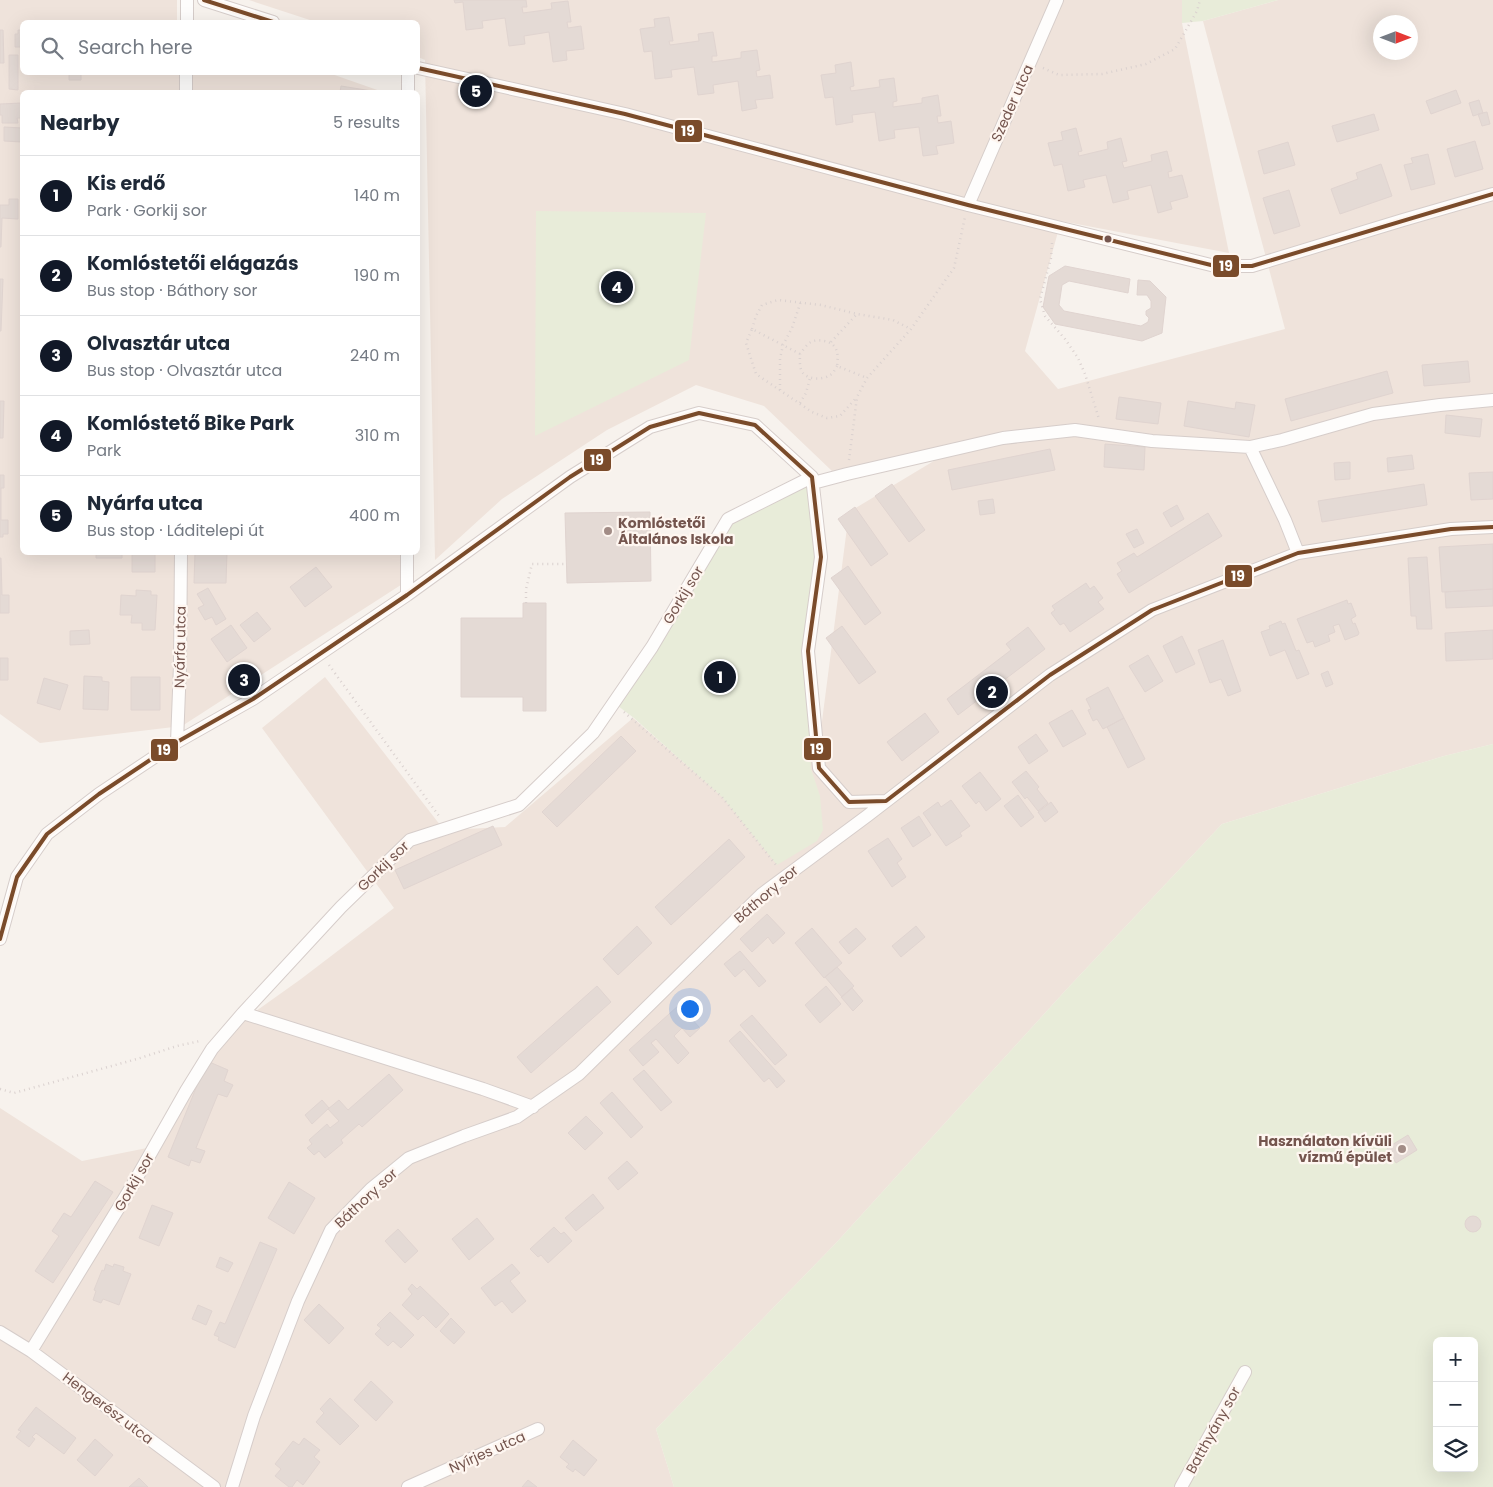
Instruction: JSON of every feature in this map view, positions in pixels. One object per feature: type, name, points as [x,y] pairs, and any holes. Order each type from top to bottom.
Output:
[{"type":"street","points":[[187,0],[187,20]]},
{"type":"street","points":[[204,0],[267,20]]},
{"type":"street","name":"Szeder utca","points":[[968,206],[1057,0]]},
{"type":"street","points":[[420,68],[626,114],[968,206],[1215,266],[1252,266],[1493,194]]},
{"type":"street","points":[[186,75],[186,90]]},
{"type":"street","points":[[408,75],[408,90]]},
{"type":"street","name":"Gorkij sor","points":[[31,1351],[132,1186],[186,1091],[212,1050],[243,1012],[341,907],[410,840],[518,805],[593,733],[652,647],[728,519],[813,480],[1003,438],[1075,430],[1152,441],[1250,447],[1282,440],[1373,414],[1493,400]]},
{"type":"street","points":[[0,939],[17,877],[47,834],[99,794],[178,742],[253,699],[407,595],[570,477],[650,427],[699,413],[755,425],[813,480],[821,557],[808,651],[819,768],[849,802],[886,801]]},
{"type":"street","points":[[1250,447],[1285,520],[1298,553]]},
{"type":"street","name":"Báthory sor","points":[[232,1487],[254,1416],[298,1301],[331,1230],[371,1189],[410,1158],[518,1117],[579,1074],[762,894],[1050,675],[1152,610],[1298,553],[1451,529],[1493,527]]},
{"type":"street","name":"Nyárfa utca","points":[[178,742],[181,555]]},
{"type":"street","points":[[407,555],[407,595]]},
{"type":"street","points":[[243,1012],[483,1089],[532,1107]]},
{"type":"street","name":"Hengerész utca","points":[[0,1332],[31,1351],[214,1487]]},
{"type":"street","name":"Batthyány sor","points":[[1181,1487],[1245,1372]]},
{"type":"street","name":"Nyírjes utca","points":[[408,1487],[538,1429]]},
{"type":"path","points":[[1030,62],[1060,75],[1102,74],[1146,64],[1176,49],[1197,11],[1200,0]]},
{"type":"path","points":[[847,474],[858,397],[867,378],[911,329],[954,268],[968,206]]},
{"type":"path","points":[[1052,243],[1051,258],[1040,299],[1045,316],[1065,339],[1078,358],[1104,434]]},
{"type":"path","points":[[858,397],[840,416],[827,418],[812,412],[756,374],[746,343],[762,305],[778,300],[821,304],[857,314],[893,320],[911,329]]},
{"type":"path","points":[[780,390],[778,371],[783,345],[792,328],[800,301]]},
{"type":"path","points":[[831,342],[857,314]]},
{"type":"path","points":[[752,329],[800,354]]},
{"type":"path","points":[[819,340],[831,342],[839,357],[832,375],[810,378],[804,374],[800,366],[800,354],[810,342],[819,340]]},
{"type":"path","points":[[837,366],[867,378]]},
{"type":"path","points":[[800,403],[810,378]]},
{"type":"path","points":[[526,603],[526,590],[532,564],[566,564]]},
{"type":"path","points":[[320,653],[447,828]]},
{"type":"path","points":[[614,703],[722,797],[785,876]]},
{"type":"path","points":[[0,1089],[14,1093],[177,1046],[206,1040]]},
{"type":"shaded area","points":[[0,0],[177,0],[177,20],[20,20],[20,75],[335,75],[377,90],[20,90],[20,555],[407,555],[407,581],[182,726],[40,743],[0,714]]},
{"type":"shaded area","points":[[249,0],[1182,0],[1182,23],[1229,253],[1061,221],[1025,351],[1058,389],[1285,329],[1203,21],[1278,0],[1493,0],[1493,744],[1444,756],[1222,824],[1065,991],[836,1243],[656,1429],[674,1487],[0,1487],[0,1108],[82,1161],[152,1147],[228,1031],[301,979],[394,908],[262,728],[325,677],[444,830],[505,827],[633,718],[741,813],[821,729],[849,512],[967,441],[832,471],[764,406],[696,385],[607,430],[502,499],[435,560],[425,60],[420,58],[420,20],[310,20]]},
{"type":"green space","points":[[1182,0],[1278,0],[1203,21],[1182,23]]},
{"type":"green space","points":[[536,211],[706,213],[689,360],[535,436]]},
{"type":"green space","points":[[813,483],[821,557],[808,651],[811,769],[820,796],[823,830],[817,841],[777,865],[722,797],[634,718],[614,703],[728,519]]},
{"type":"green space","points":[[1493,744],[1493,1487],[674,1487],[656,1429],[836,1243],[1065,991],[1222,824],[1444,756]]},
{"type":"building","points":[[454,0],[526,0],[527,7],[522,7],[523,13],[552,9],[551,3],[568,1],[571,22],[567,22],[568,28],[581,26],[584,49],[566,51],[567,60],[553,62],[549,32],[524,36],[525,44],[509,46],[505,18],[482,21],[483,28],[466,30],[463,2],[455,3]]},
{"type":"building","points":[[669,17],[673,41],[669,41],[670,45],[699,41],[698,34],[713,32],[717,56],[712,56],[712,62],[741,58],[741,52],[757,50],[760,70],[756,71],[757,77],[770,75],[773,98],[755,100],[757,108],[742,111],[738,81],[713,85],[714,93],[698,95],[694,67],[671,70],[672,77],[655,79],[652,51],[644,52],[640,29],[655,27],[654,19]]},
{"type":"building","points":[[0,30],[3,30],[4,63],[0,63]]},
{"type":"building","points":[[18,30],[20,30],[20,47],[15,47],[15,34],[18,34]]},
{"type":"building","points":[[9,55],[18,55],[18,90],[9,89]]},
{"type":"building","points":[[851,62],[854,86],[850,87],[851,91],[880,87],[879,80],[894,78],[897,101],[893,102],[893,107],[922,103],[922,98],[938,95],[941,116],[937,116],[938,123],[951,121],[954,143],[936,146],[938,154],[923,156],[919,127],[894,130],[895,138],[879,141],[875,112],[852,115],[853,122],[836,125],[833,97],[825,98],[821,75],[836,73],[835,65]]},
{"type":"building","points":[[69,75],[81,75],[81,80],[69,80]]},
{"type":"building","points":[[341,86],[366,90],[340,90]]},
{"type":"building","points":[[1456,90],[1461,103],[1431,114],[1426,101]]},
{"type":"building","points":[[1479,100],[1483,113],[1473,116],[1469,103]]},
{"type":"building","points":[[20,103],[18,123],[2,123],[0,104]]},
{"type":"building","points":[[1487,112],[1490,124],[1482,126],[1478,114]]},
{"type":"building","points":[[1374,114],[1379,130],[1337,142],[1332,126]]},
{"type":"building","points":[[4,127],[20,128],[20,142],[4,141]]},
{"type":"building","points":[[1076,128],[1082,151],[1078,152],[1079,156],[1108,149],[1107,142],[1121,138],[1127,161],[1122,162],[1124,168],[1152,161],[1151,155],[1167,151],[1172,171],[1168,172],[1169,178],[1182,175],[1188,197],[1170,202],[1172,209],[1158,213],[1151,185],[1127,191],[1129,199],[1113,203],[1106,175],[1083,180],[1085,187],[1068,191],[1062,164],[1054,166],[1048,143],[1063,140],[1061,132]]},
{"type":"building","points":[[1475,141],[1483,169],[1455,177],[1447,149]]},
{"type":"building","points":[[1288,142],[1295,165],[1264,174],[1258,151]]},
{"type":"building","points":[[1428,154],[1435,184],[1411,190],[1404,165],[1413,163],[1411,158]]},
{"type":"building","points":[[1381,164],[1392,196],[1340,214],[1331,189],[1358,179],[1356,173]]},
{"type":"building","points":[[1289,190],[1300,226],[1274,234],[1263,198]]},
{"type":"building","points":[[9,199],[18,199],[18,219],[2,218],[0,247],[0,205],[9,205]]},
{"type":"building","points":[[1065,266],[1130,279],[1128,293],[1069,281],[1062,285],[1059,305],[1064,311],[1141,326],[1148,322],[1149,318],[1146,315],[1146,311],[1151,308],[1151,301],[1147,295],[1137,295],[1138,280],[1150,281],[1166,297],[1162,333],[1142,341],[1055,324],[1043,307],[1049,276]]},
{"type":"building","points":[[0,279],[3,279],[1,331],[0,331]]},
{"type":"building","points":[[1468,361],[1470,382],[1424,386],[1422,365]]},
{"type":"building","points":[[1387,371],[1393,393],[1291,421],[1285,399]]},
{"type":"building","points":[[1119,397],[1161,403],[1158,424],[1116,419]]},
{"type":"building","points":[[0,401],[4,401],[3,438],[0,438]]},
{"type":"building","points":[[1188,401],[1235,409],[1236,402],[1255,405],[1249,437],[1184,426]]},
{"type":"building","points":[[1446,415],[1482,419],[1480,437],[1445,433]]},
{"type":"building","points":[[1105,444],[1145,447],[1144,470],[1104,467]]},
{"type":"building","points":[[1050,449],[1055,470],[952,490],[948,470]]},
{"type":"building","points":[[1412,455],[1414,469],[1388,472],[1387,458]]},
{"type":"building","points":[[1350,462],[1350,479],[1335,480],[1334,463]]},
{"type":"building","points":[[1493,472],[1493,499],[1471,500],[1469,473]]},
{"type":"building","points":[[0,475],[4,475],[4,488],[1,488],[1,520],[8,520],[8,534],[3,534],[3,537],[0,537]]},
{"type":"building","points":[[892,484],[925,530],[909,542],[875,496]]},
{"type":"building","points":[[1424,484],[1427,505],[1322,522],[1318,501]]},
{"type":"building","points":[[993,499],[995,513],[980,515],[978,501]]},
{"type":"building","points":[[1177,505],[1184,519],[1171,527],[1163,513]]},
{"type":"building","points":[[855,507],[888,554],[871,566],[838,519]]},
{"type":"building","name":"Komlóstetői Általános Iskola","points":[[650,512],[651,581],[567,583],[565,513]]},
{"type":"building","points":[[1208,513],[1222,536],[1129,593],[1117,574],[1122,571],[1117,563],[1134,553],[1137,557]]},
{"type":"building","points":[[1137,529],[1144,543],[1134,548],[1126,534]]},
{"type":"building","points":[[1493,544],[1493,589],[1442,592],[1439,547]]},
{"type":"building","points":[[96,555],[122,555],[122,558],[96,558]]},
{"type":"building","points":[[132,555],[155,555],[155,572],[132,572]]},
{"type":"building","points":[[195,555],[227,555],[226,583],[194,583]]},
{"type":"building","points":[[1427,557],[1432,629],[1417,629],[1416,616],[1411,616],[1408,558]]},
{"type":"building","points":[[0,558],[2,595],[9,595],[9,613],[0,613]]},
{"type":"building","points":[[848,566],[881,613],[865,625],[831,578]]},
{"type":"building","points":[[316,567],[332,587],[305,607],[290,587]]},
{"type":"building","points":[[1086,583],[1090,589],[1094,586],[1103,598],[1098,602],[1104,609],[1070,632],[1064,623],[1060,625],[1051,613],[1055,610],[1052,606]]},
{"type":"building","points":[[208,588],[226,619],[216,625],[212,617],[205,620],[198,608],[204,605],[197,594]]},
{"type":"building","points":[[1493,589],[1493,606],[1446,608],[1445,592]]},
{"type":"building","points":[[136,590],[151,591],[151,595],[157,595],[155,630],[142,630],[142,623],[131,623],[132,615],[120,615],[121,595],[136,596]]},
{"type":"building","points":[[1347,600],[1348,604],[1351,603],[1356,616],[1351,619],[1353,624],[1355,623],[1358,635],[1345,640],[1339,624],[1333,626],[1335,632],[1328,635],[1330,641],[1315,647],[1313,641],[1307,643],[1297,619]]},
{"type":"building","points":[[523,603],[546,603],[546,711],[523,711],[523,697],[461,697],[461,618],[523,618]]},
{"type":"building","points":[[257,612],[271,629],[254,642],[240,625]]},
{"type":"building","points":[[1281,621],[1282,624],[1285,623],[1296,651],[1299,650],[1309,674],[1297,679],[1285,650],[1270,656],[1261,632],[1270,629],[1269,626]]},
{"type":"building","points":[[231,625],[247,648],[227,662],[211,639]]},
{"type":"building","points":[[842,626],[876,672],[859,684],[826,638]]},
{"type":"building","points":[[1028,627],[1045,649],[958,715],[947,699],[1011,650],[1006,644]]},
{"type":"building","points":[[89,630],[90,644],[70,645],[70,631]]},
{"type":"building","points":[[1493,630],[1493,659],[1446,661],[1445,633]]},
{"type":"building","points":[[1182,636],[1195,664],[1176,673],[1163,646]]},
{"type":"building","points":[[1223,640],[1241,691],[1228,696],[1221,679],[1210,683],[1198,650]]},
{"type":"building","points":[[1148,655],[1163,681],[1145,692],[1129,666]]},
{"type":"building","points":[[0,658],[8,658],[8,680],[0,680]]},
{"type":"building","points":[[1328,671],[1333,684],[1326,687],[1321,674]]},
{"type":"building","points":[[84,676],[102,677],[102,681],[109,682],[108,710],[83,709]]},
{"type":"building","points":[[131,677],[160,677],[160,710],[131,710]]},
{"type":"building","points":[[44,678],[68,685],[60,710],[37,703]]},
{"type":"building","points":[[1108,687],[1124,718],[1103,729],[1097,719],[1093,721],[1088,710],[1091,709],[1086,699]]},
{"type":"building","points":[[1072,710],[1086,734],[1063,747],[1049,723]]},
{"type":"building","points":[[925,713],[939,732],[902,761],[887,742]]},
{"type":"building","points":[[1124,718],[1145,759],[1128,768],[1107,727]]},
{"type":"building","points":[[1036,734],[1048,751],[1029,764],[1018,747]]},
{"type":"building","points":[[621,736],[636,751],[557,827],[542,812]]},
{"type":"building","points":[[1026,771],[1039,787],[1037,789],[1048,803],[1038,811],[1027,797],[1025,799],[1012,782]]},
{"type":"building","points":[[980,772],[1001,799],[986,811],[979,801],[976,804],[962,786]]},
{"type":"building","points":[[1018,795],[1034,817],[1021,827],[1004,806]]},
{"type":"building","points":[[951,800],[970,826],[960,833],[962,836],[946,846],[923,813],[938,802],[941,807]]},
{"type":"building","points":[[1051,802],[1058,812],[1045,822],[1038,812]]},
{"type":"building","points":[[919,816],[931,835],[913,847],[901,828]]},
{"type":"building","points":[[493,826],[502,845],[404,889],[395,870]]},
{"type":"building","points":[[888,838],[902,859],[897,863],[906,877],[892,887],[868,851]]},
{"type":"building","points":[[729,839],[745,857],[671,925],[655,907]]},
{"type":"building","points":[[767,914],[785,933],[773,944],[768,937],[752,952],[740,939]]},
{"type":"building","points":[[637,926],[652,943],[618,975],[603,959]]},
{"type":"building","points":[[916,926],[925,937],[901,957],[892,946]]},
{"type":"building","points":[[812,928],[842,963],[824,978],[795,943]]},
{"type":"building","points":[[856,928],[866,939],[849,954],[839,942]]},
{"type":"building","points":[[740,951],[766,981],[759,987],[744,969],[735,977],[724,964]]},
{"type":"building","points":[[837,967],[854,986],[842,997],[825,977]]},
{"type":"building","points":[[597,986],[611,1002],[531,1073],[517,1057]]},
{"type":"building","points":[[826,986],[841,1004],[820,1023],[805,1005]]},
{"type":"building","points":[[852,988],[863,1001],[853,1011],[841,997]]},
{"type":"building","points":[[679,1005],[700,1028],[690,1037],[682,1028],[674,1036],[689,1053],[678,1064],[656,1039],[651,1043],[659,1052],[643,1066],[629,1050]]},
{"type":"building","points":[[752,1015],[787,1055],[775,1065],[740,1025]]},
{"type":"building","points":[[740,1031],[785,1081],[777,1088],[769,1078],[764,1082],[729,1041]]},
{"type":"building","points":[[207,1061],[228,1070],[224,1081],[233,1085],[227,1097],[218,1094],[196,1148],[205,1151],[200,1163],[191,1160],[189,1166],[168,1157]]},
{"type":"building","points":[[644,1070],[672,1102],[661,1111],[633,1079]]},
{"type":"building","points":[[389,1074],[403,1090],[362,1127],[359,1124],[341,1140],[343,1143],[325,1158],[319,1151],[314,1155],[307,1148],[312,1144],[309,1140],[327,1124],[330,1128],[339,1121],[328,1109],[339,1100],[348,1110]]},
{"type":"building","points":[[612,1092],[643,1127],[631,1138],[600,1103]]},
{"type":"building","points":[[322,1100],[329,1108],[312,1124],[305,1115]]},
{"type":"building","points":[[586,1116],[603,1133],[585,1150],[568,1133]]},
{"type":"building","name":"Használaton kívüli vízmű épület","points":[[1408,1135],[1417,1150],[1396,1163],[1387,1148]]},
{"type":"building","points":[[627,1161],[638,1173],[618,1190],[608,1178]]},
{"type":"building","points":[[95,1181],[113,1192],[53,1283],[35,1271],[59,1236],[52,1231],[64,1213],[71,1217]]},
{"type":"building","points":[[289,1182],[315,1198],[294,1234],[268,1218]]},
{"type":"building","points":[[593,1194],[604,1208],[576,1231],[565,1218]]},
{"type":"building","points":[[152,1205],[173,1213],[159,1246],[139,1238]]},
{"type":"building","points":[[1473,1216],[1481,1224],[1473,1232],[1465,1224]]},
{"type":"building","points":[[477,1218],[494,1239],[469,1260],[452,1239]]},
{"type":"building","points":[[554,1227],[561,1234],[564,1232],[572,1241],[548,1263],[541,1255],[538,1257],[530,1249]]},
{"type":"building","points":[[398,1229],[418,1251],[405,1263],[385,1241]]},
{"type":"building","points":[[260,1242],[277,1249],[235,1348],[218,1340],[219,1337],[214,1335],[220,1322],[225,1324]]},
{"type":"building","points":[[220,1257],[233,1263],[228,1272],[216,1267]]},
{"type":"building","points":[[106,1264],[113,1267],[114,1264],[124,1267],[123,1271],[131,1274],[119,1305],[103,1299],[101,1303],[93,1300],[96,1291],[94,1290]]},
{"type":"building","points":[[512,1264],[520,1273],[510,1281],[526,1301],[512,1313],[502,1301],[495,1306],[481,1288]]},
{"type":"building","points":[[412,1284],[417,1289],[420,1286],[449,1314],[436,1328],[423,1315],[418,1320],[402,1305],[412,1294],[408,1289]]},
{"type":"building","points":[[319,1304],[344,1328],[329,1344],[304,1320]]},
{"type":"building","points":[[198,1305],[212,1311],[206,1325],[192,1319]]},
{"type":"building","points":[[390,1312],[414,1335],[401,1348],[393,1341],[388,1346],[375,1334],[381,1328],[377,1325]]},
{"type":"building","points":[[451,1318],[465,1332],[454,1344],[440,1331]]},
{"type":"building","points":[[371,1381],[393,1402],[376,1421],[354,1400]]},
{"type":"building","points":[[330,1398],[359,1426],[340,1445],[316,1422],[324,1413],[320,1409]]},
{"type":"building","points":[[36,1407],[76,1438],[64,1454],[36,1433],[32,1437],[35,1439],[29,1447],[16,1437],[21,1431],[18,1430]]},
{"type":"building","points":[[304,1438],[320,1450],[314,1457],[320,1462],[303,1485],[297,1480],[292,1487],[289,1487],[275,1476],[281,1469],[275,1464],[293,1441],[299,1445]]},
{"type":"building","points":[[95,1439],[113,1455],[95,1476],[77,1460]]},
{"type":"building","points":[[573,1440],[597,1460],[584,1476],[575,1469],[573,1472],[566,1467],[569,1464],[560,1457]]},
{"type":"building","points":[[139,1478],[148,1487],[129,1487]]},
{"type":"building","points":[[528,1480],[537,1487],[522,1487]]},
{"type":"transit line","name":"19","points":[[204,0],[267,20]]},
{"type":"transit line","name":"19","points":[[420,68],[625,114],[968,205],[1215,266],[1252,266],[1493,194]]},
{"type":"transit line","name":"19","points":[[0,939],[17,877],[47,834],[99,794],[177,742],[253,699],[407,595],[570,477],[650,427],[699,413],[755,425],[812,477],[821,557],[808,651],[819,768],[849,802],[886,801],[1050,675],[1152,610],[1298,553],[1451,529],[1493,527]]},
{"type":"place","name":"Nyárfa utca","points":[[476,91]]},
{"type":"place","name":"Komlóstető Bike Park","points":[[617,287]]},
{"type":"place","name":"Komlóstetői Általános Iskola","points":[[608,531]]},
{"type":"place","name":"Kis erdő","points":[[720,677]]},
{"type":"place","name":"Olvasztár utca","points":[[244,680]]},
{"type":"place","name":"Komlóstetői elágazás","points":[[992,692]]},
{"type":"place","name":"Használaton kívüli vízmű épület","points":[[1402,1149]]}]
